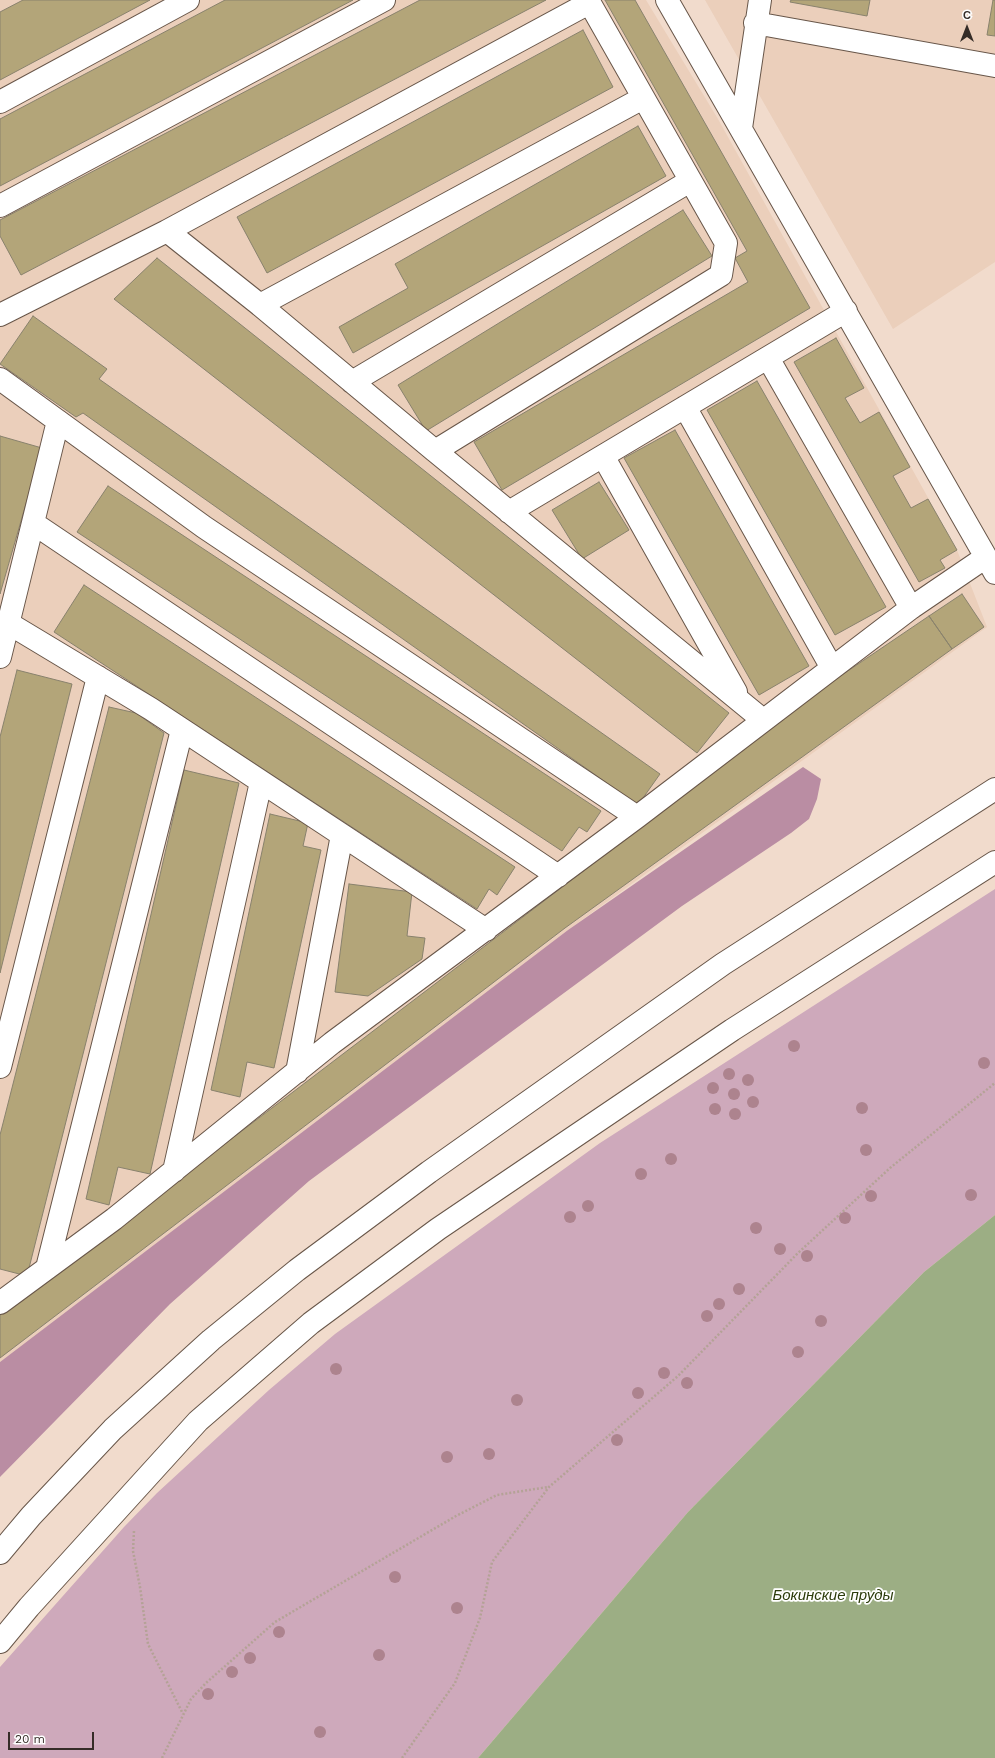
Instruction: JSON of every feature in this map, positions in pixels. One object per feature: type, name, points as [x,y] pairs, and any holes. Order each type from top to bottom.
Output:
[{"type":"main road","points":[[0,102],[188,0]]},
{"type":"main road","points":[[0,206],[384,0]]},
{"type":"main road","points":[[0,1303],[114,1219],[332,1043],[637,817],[911,608],[990,565],[668,0]]},
{"type":"main road","points":[[741,128],[760,0]]},
{"type":"main road","points":[[0,315],[167,231],[588,1],[726,243],[721,275],[435,451]]},
{"type":"main road","points":[[756,23],[995,66]]},
{"type":"main road","points":[[260,306],[643,98]]},
{"type":"main road","points":[[352,382],[690,181]]},
{"type":"main road","points":[[167,231],[763,720]]},
{"type":"main road","points":[[509,512],[846,311]]},
{"type":"main road","points":[[768,358],[911,608]]},
{"type":"main road","points":[[0,379],[204,527],[637,817]]},
{"type":"main road","points":[[685,407],[832,668]]},
{"type":"main road","points":[[0,657],[58,421]]},
{"type":"main road","points":[[603,456],[742,703]]},
{"type":"main road","points":[[33,523],[558,876]]},
{"type":"main road","points":[[8,624],[98,677],[182,730],[486,930]]},
{"type":"main road","points":[[0,1067],[98,677]]},
{"type":"main road","points":[[47,1268],[182,730]]},
{"type":"main road","points":[[174,1171],[261,782]]},
{"type":"main road","points":[[0,1553],[31,1516],[113,1430],[211,1340],[297,1270],[429,1172],[723,964],[995,789]]},
{"type":"main road","points":[[297,1072],[342,835]]},
{"type":"main road","points":[[0,1642],[29,1607],[198,1421],[311,1324],[438,1229],[712,1043],[995,862]]},
{"type":"path","points":[[402,1758],[455,1683],[480,1618],[492,1562],[549,1487],[678,1376],[798,1253],[890,1168],[995,1083]]},
{"type":"path","points":[[162,1758],[183,1714],[192,1699],[206,1683],[275,1622],[456,1516],[497,1495],[549,1487]]},
{"type":"path","points":[[134,1528],[133,1551],[148,1644],[183,1714]]},
{"type":"shaded area","points":[[0,0],[646,0],[718,119],[957,550],[987,627],[568,930],[0,1362]]},
{"type":"shaded area","points":[[705,0],[995,0],[995,262],[893,329]]},
{"type":"shaded area","points":[[803,767],[821,779],[817,799],[809,819],[791,833],[682,906],[309,1181],[170,1304],[0,1477],[0,1362],[568,930]]},
{"type":"shaded area","points":[[995,889],[995,1215],[924,1272],[688,1512],[478,1758],[0,1758],[0,1667],[124,1527],[157,1493],[269,1390],[335,1334],[600,1143]]},
{"type":"water","name":"Бокинские пруды","points":[[995,1215],[995,1758],[478,1758],[688,1512],[924,1272]]},
{"type":"building","points":[[23,0],[150,0],[0,80],[0,12]]},
{"type":"building","points":[[225,0],[353,0],[0,186],[0,119]]},
{"type":"building","points":[[420,0],[546,0],[21,275],[0,236],[0,220]]},
{"type":"building","points":[[605,0],[635,0],[810,308],[502,490],[474,442],[748,282],[735,258],[747,251]]},
{"type":"building","points":[[791,0],[870,0],[867,16],[790,2]]},
{"type":"building","points":[[993,0],[995,0],[995,36],[987,35]]},
{"type":"building","points":[[583,30],[613,87],[267,273],[237,217]]},
{"type":"building","points":[[638,126],[666,176],[353,353],[339,327],[408,288],[395,264]]},
{"type":"building","points":[[683,210],[712,256],[426,431],[398,385]]},
{"type":"building","points":[[157,258],[729,713],[697,753],[114,299]]},
{"type":"building","points":[[33,316],[107,369],[99,379],[660,774],[638,805],[83,413],[76,417],[0,364]]},
{"type":"building","points":[[836,338],[864,388],[845,398],[860,423],[879,412],[910,467],[893,476],[911,508],[928,499],[957,550],[940,560],[945,568],[919,582],[794,362]]},
{"type":"building","points":[[757,381],[886,607],[835,635],[707,410]]},
{"type":"building","points":[[675,430],[809,666],[759,695],[624,458]]},
{"type":"building","points":[[0,436],[42,448],[0,594]]},
{"type":"building","points":[[599,482],[629,530],[582,559],[552,510]]},
{"type":"building","points":[[108,486],[601,811],[587,832],[579,827],[562,851],[77,532]]},
{"type":"building","points":[[84,585],[515,867],[497,895],[489,889],[477,909],[54,632]]},
{"type":"building","points":[[962,594],[984,627],[952,649],[929,616]]},
{"type":"building","points":[[929,616],[952,649],[565,928],[0,1358],[0,1315],[833,681]]},
{"type":"building","points":[[17,670],[72,684],[0,973],[0,737]]},
{"type":"building","points":[[109,707],[136,713],[164,733],[27,1276],[0,1269],[0,1135]]},
{"type":"building","points":[[184,770],[239,783],[150,1174],[118,1167],[109,1205],[86,1199]]},
{"type":"building","points":[[270,814],[308,823],[303,846],[321,850],[274,1068],[247,1062],[240,1097],[211,1090]]},
{"type":"building","points":[[349,884],[412,892],[407,936],[425,938],[422,959],[368,996],[335,992]]}]
